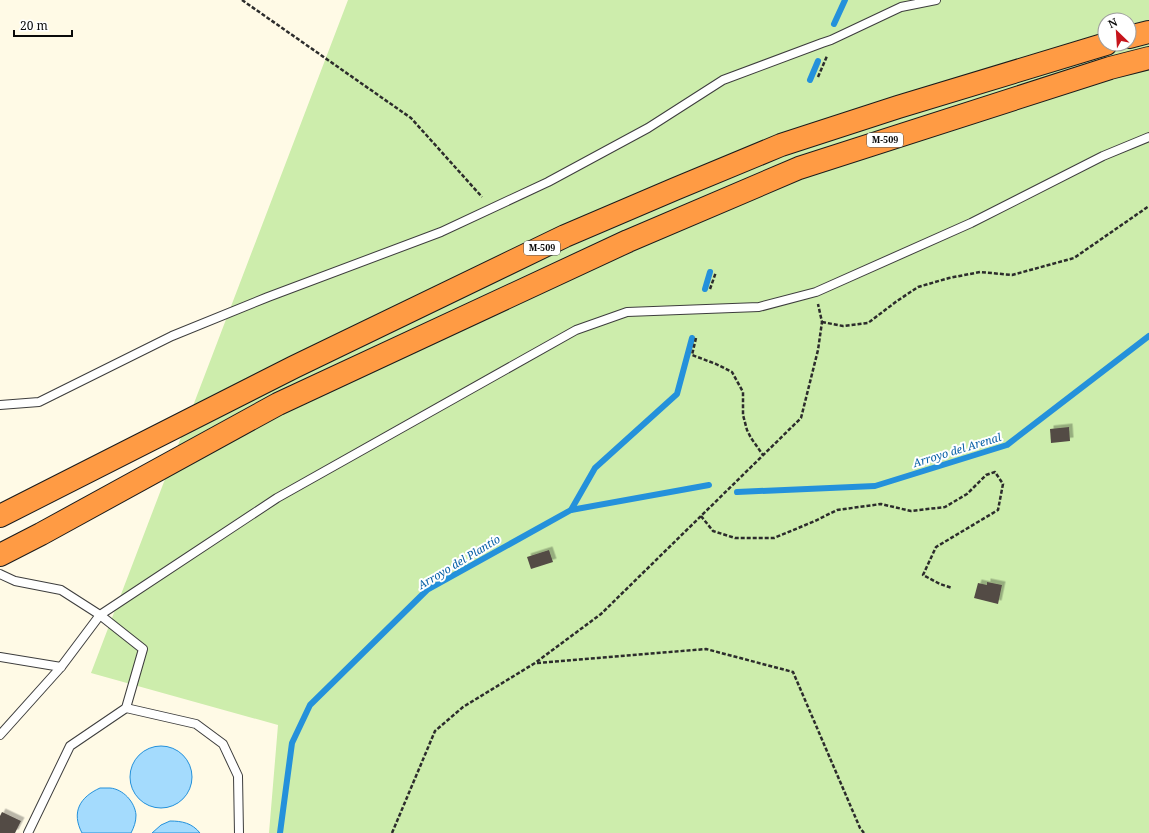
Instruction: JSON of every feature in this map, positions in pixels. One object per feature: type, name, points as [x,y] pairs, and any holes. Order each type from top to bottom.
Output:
[{"type":"highway","points":[[1137,35],[1149,32]]},
{"type":"highway","name":"M-509","points":[[2,515],[301,364],[565,236],[788,143],[898,106],[1097,47]]},
{"type":"highway","name":"M-509","points":[[0,555],[278,404],[628,241],[799,168],[1110,68],[1149,58]]},
{"type":"lane","points":[[0,405],[39,402],[172,336],[441,232],[548,182],[648,128],[723,80],[831,40],[901,7],[936,0]]},
{"type":"lane","points":[[0,735],[62,667],[100,615],[277,498],[576,330],[627,312],[759,307],[816,292],[971,223],[1103,156],[1149,137]]},
{"type":"lane","points":[[0,574],[14,581],[61,590],[100,615],[143,649],[126,708],[70,746],[28,833]]},
{"type":"lane","points":[[0,657],[62,667]]},
{"type":"lane","points":[[126,708],[196,724],[222,744],[238,776],[239,833]]},
{"type":"path","points":[[242,0],[411,118],[492,208]]},
{"type":"path","points":[[822,322],[843,326],[868,323],[918,287],[949,278],[980,272],[1012,275],[1074,258],[1149,206]]},
{"type":"path","points":[[710,290],[716,272]]},
{"type":"path","points":[[392,833],[435,731],[462,707],[535,663],[601,614],[801,418],[818,350],[822,322],[816,292]]},
{"type":"path","points":[[696,338],[692,355],[732,372],[743,392],[743,415],[747,430],[763,455]]},
{"type":"path","points":[[701,516],[713,531],[735,538],[774,538],[837,510],[881,504],[911,512],[945,507],[967,494],[986,475],[994,472],[1003,484],[998,510],[936,546],[923,576],[952,588]]},
{"type":"path","points":[[535,663],[706,649],[792,672],[860,828],[864,833]]},
{"type":"green space","points":[[348,0],[1149,0],[1149,833],[269,833],[278,725],[91,673]]},
{"type":"water","points":[[155,746],[167,746],[183,755],[190,765],[192,777],[190,789],[183,799],[167,808],[155,808],[144,803],[135,794],[130,783],[130,771],[135,760],[144,751]]},
{"type":"water","points":[[100,788],[115,789],[128,797],[131,801],[135,810],[136,820],[131,833],[82,833],[77,818],[79,806],[87,796]]},
{"type":"water","points":[[170,821],[186,823],[194,827],[200,833],[152,833],[161,825]]},
{"type":"building","points":[[1069,427],[1070,441],[1051,443],[1050,429]]},
{"type":"building","points":[[549,550],[553,562],[531,569],[527,557]]},
{"type":"building","points":[[987,582],[1002,585],[998,604],[974,598],[978,583],[987,585]]},
{"type":"building","points":[[2,812],[21,821],[15,833],[0,833],[0,816]]},
{"type":"waterway","name":"Arroyo del Plantío","points":[[834,24],[845,0]]},
{"type":"waterway","points":[[810,80],[818,61]]},
{"type":"waterway","name":"Arroyo del Plantío","points":[[705,289],[710,272]]},
{"type":"waterway","name":"Arroyo del Arenal","points":[[737,492],[875,486],[1007,445],[1149,336]]},
{"type":"waterway","name":"Arroyo del Plantío","points":[[280,833],[292,743],[310,705],[427,590],[571,510],[595,468],[677,394],[692,338]]},
{"type":"waterway","points":[[571,510],[709,485]]}]
